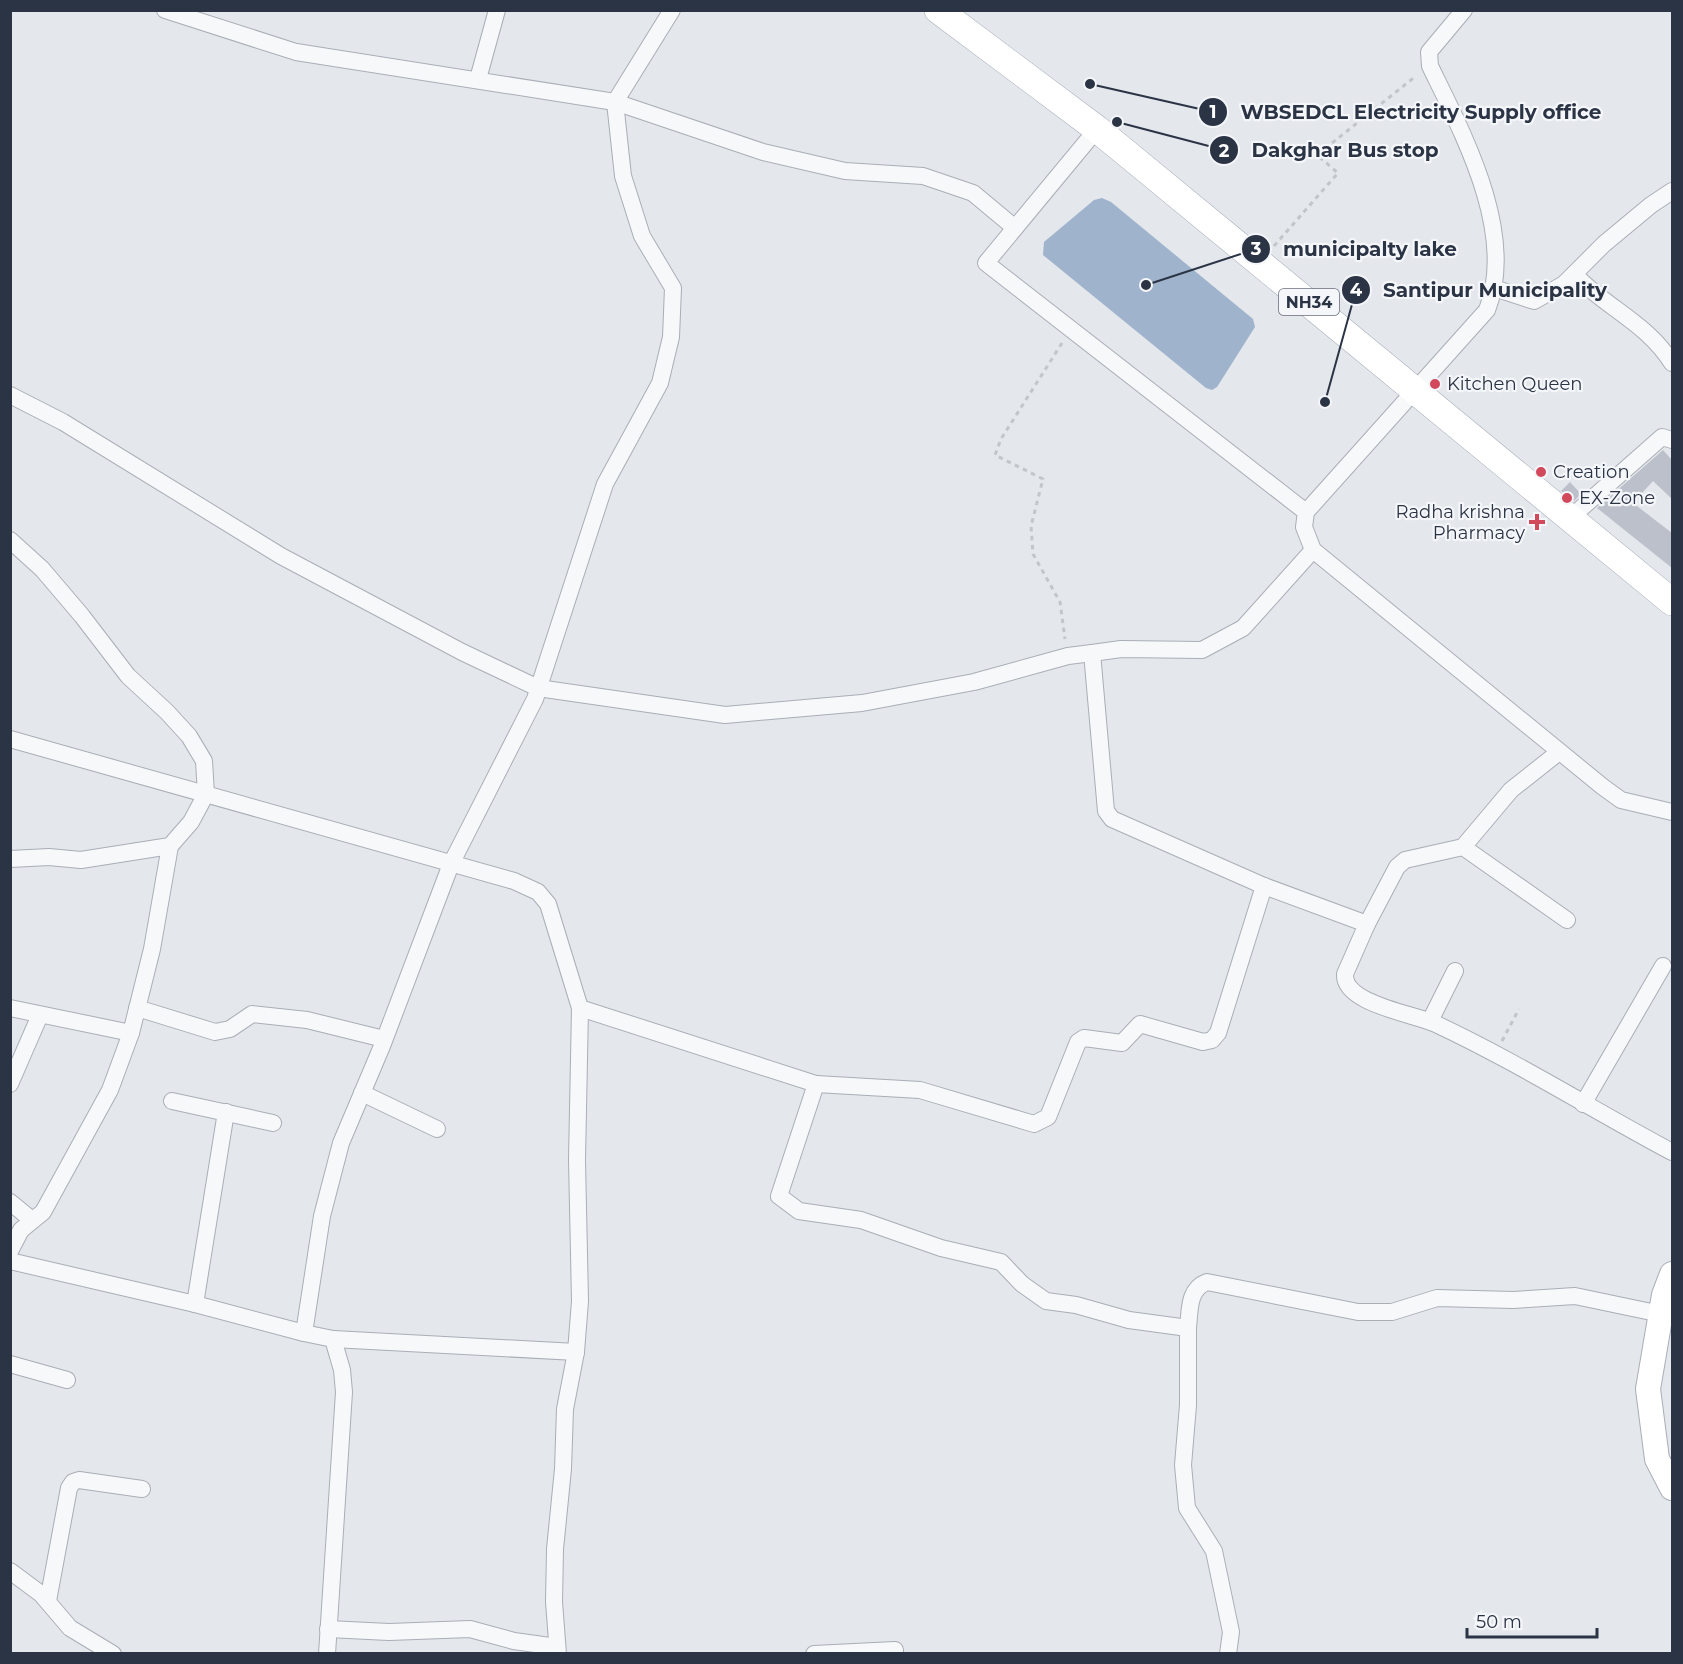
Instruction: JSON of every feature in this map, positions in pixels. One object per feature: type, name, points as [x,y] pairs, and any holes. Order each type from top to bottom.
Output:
[{"type":"main road","name":"NH34","points":[[938,10],[1097,129],[1672,602]]},
{"type":"street","points":[[165,10],[296,52],[615,102],[763,152],[845,171],[923,176],[973,193],[1015,228]]},
{"type":"street","points":[[478,79],[497,10]]},
{"type":"street","points":[[304,1333],[324,1209],[341,1143],[384,1039],[451,864],[538,688],[605,484],[660,383],[671,337],[673,288],[642,236],[623,176],[615,102],[672,10]]},
{"type":"street","points":[[1464,10],[1437,39],[1429,52],[1430,66],[1468,143],[1480,174],[1491,216],[1494,288],[1487,310],[1306,512],[1304,527],[1313,550],[1559,752],[1621,800],[1672,812]]},
{"type":"street","points":[[1097,129],[986,263],[1306,512]]},
{"type":"street","points":[[1494,288],[1534,301],[1564,284],[1604,244],[1651,204],[1672,191]]},
{"type":"street","points":[[1574,274],[1600,299],[1636,321],[1672,363]]},
{"type":"street","points":[[10,395],[63,422],[281,556],[462,652],[538,688],[725,716],[862,703],[974,682],[1068,656],[1156,649],[1202,650],[1243,628],[1313,550]]},
{"type":"street","points":[[1569,519],[1662,437],[1666,436],[1672,440]]},
{"type":"street","points":[[10,540],[42,569],[128,676],[167,711],[189,736],[204,761],[206,794],[191,822],[170,846],[152,949],[131,1033],[110,1089],[67,1172],[43,1212],[21,1230],[10,1251]]},
{"type":"street","points":[[1092,653],[1106,811],[1120,824],[1180,847],[1264,885],[1367,924]]},
{"type":"street","points":[[10,739],[514,881],[538,892],[548,904],[580,1008],[577,1160],[580,1301],[576,1353],[564,1408],[563,1468],[555,1549],[554,1602],[558,1650],[470,1629],[389,1632],[328,1629]]},
{"type":"street","points":[[1559,752],[1511,790],[1463,847],[1405,860],[1397,867],[1367,924],[1346,974],[1345,982],[1349,989],[1383,1007],[1430,1021],[1496,1053],[1672,1152]]},
{"type":"street","points":[[10,859],[49,857],[81,860],[170,846]]},
{"type":"street","points":[[1463,847],[1567,920]]},
{"type":"street","points":[[580,1008],[816,1084],[920,1090],[1034,1124],[1048,1117],[1078,1042],[1084,1038],[1122,1043],[1140,1023],[1203,1042],[1212,1040],[1218,1033],[1264,885]]},
{"type":"street","points":[[1583,1104],[1663,966]]},
{"type":"street","points":[[1430,1021],[1455,971]]},
{"type":"street","points":[[10,1008],[131,1033]]},
{"type":"street","points":[[137,1008],[215,1032],[230,1029],[252,1014],[307,1020],[384,1039]]},
{"type":"street","points":[[10,1084],[40,1015]]},
{"type":"street","points":[[816,1084],[779,1196],[799,1211],[861,1220],[941,1248],[1001,1262],[1022,1284],[1046,1301],[1076,1305],[1130,1320],[1188,1328]]},
{"type":"street","points":[[362,1093],[437,1129]]},
{"type":"street","points":[[171,1101],[273,1122]]},
{"type":"street","points":[[195,1304],[226,1113]]},
{"type":"street","points":[[10,1202],[32,1220]]},
{"type":"street","points":[[10,1261],[333,1339],[576,1353]]},
{"type":"street","points":[[1672,1274],[1661,1314],[1648,1389],[1657,1459],[1672,1488]]},
{"type":"street","points":[[1228,1653],[1231,1632],[1214,1551],[1187,1508],[1183,1465],[1188,1405],[1188,1328],[1192,1294],[1198,1285],[1207,1282],[1358,1312],[1392,1312],[1437,1298],[1513,1300],[1575,1296],[1661,1314]]},
{"type":"street","points":[[327,1653],[344,1392],[342,1370],[333,1339]]},
{"type":"street","points":[[10,1364],[67,1380]]},
{"type":"street","points":[[48,1601],[69,1488],[73,1482],[79,1480],[142,1489]]},
{"type":"street","points":[[10,1571],[48,1601],[70,1628],[113,1653]]},
{"type":"street","points":[[814,1653],[868,1650],[895,1650],[895,1653]]},
{"type":"path","points":[[1260,261],[1338,173],[1317,155],[1430,66]]},
{"type":"path","points":[[1068,656],[1060,602],[1032,554],[1031,526],[1043,479],[995,455],[1002,439],[1071,329]]},
{"type":"path","points":[[1496,1053],[1519,1009]]},
{"type":"water","points":[[1102,198],[1111,202],[1253,319],[1255,327],[1217,387],[1212,390],[1206,388],[1043,255],[1044,242],[1094,200]]},
{"type":"building","points":[[1663,450],[1672,460],[1672,499],[1653,481],[1633,503],[1672,533],[1672,568],[1597,508]]},
{"type":"building","points":[[1570,482],[1581,494],[1574,501],[1561,491]]},
{"type":"place","name":"WBSEDCL Electricity Supply office","points":[[1090,84]]},
{"type":"place","name":"Dakghar Bus stop","points":[[1117,122]]},
{"type":"place","name":"municipalty lake","points":[[1146,285]]},
{"type":"place","name":"Kitchen Queen","points":[[1435,384]]},
{"type":"place","name":"Santipur Municipality","points":[[1325,402]]},
{"type":"place","name":"Creation","points":[[1541,472]]},
{"type":"place","name":"EX-Zone","points":[[1567,498]]},
{"type":"place","name":"Radha krishna Pharmacy","points":[[1537,522]]}]
